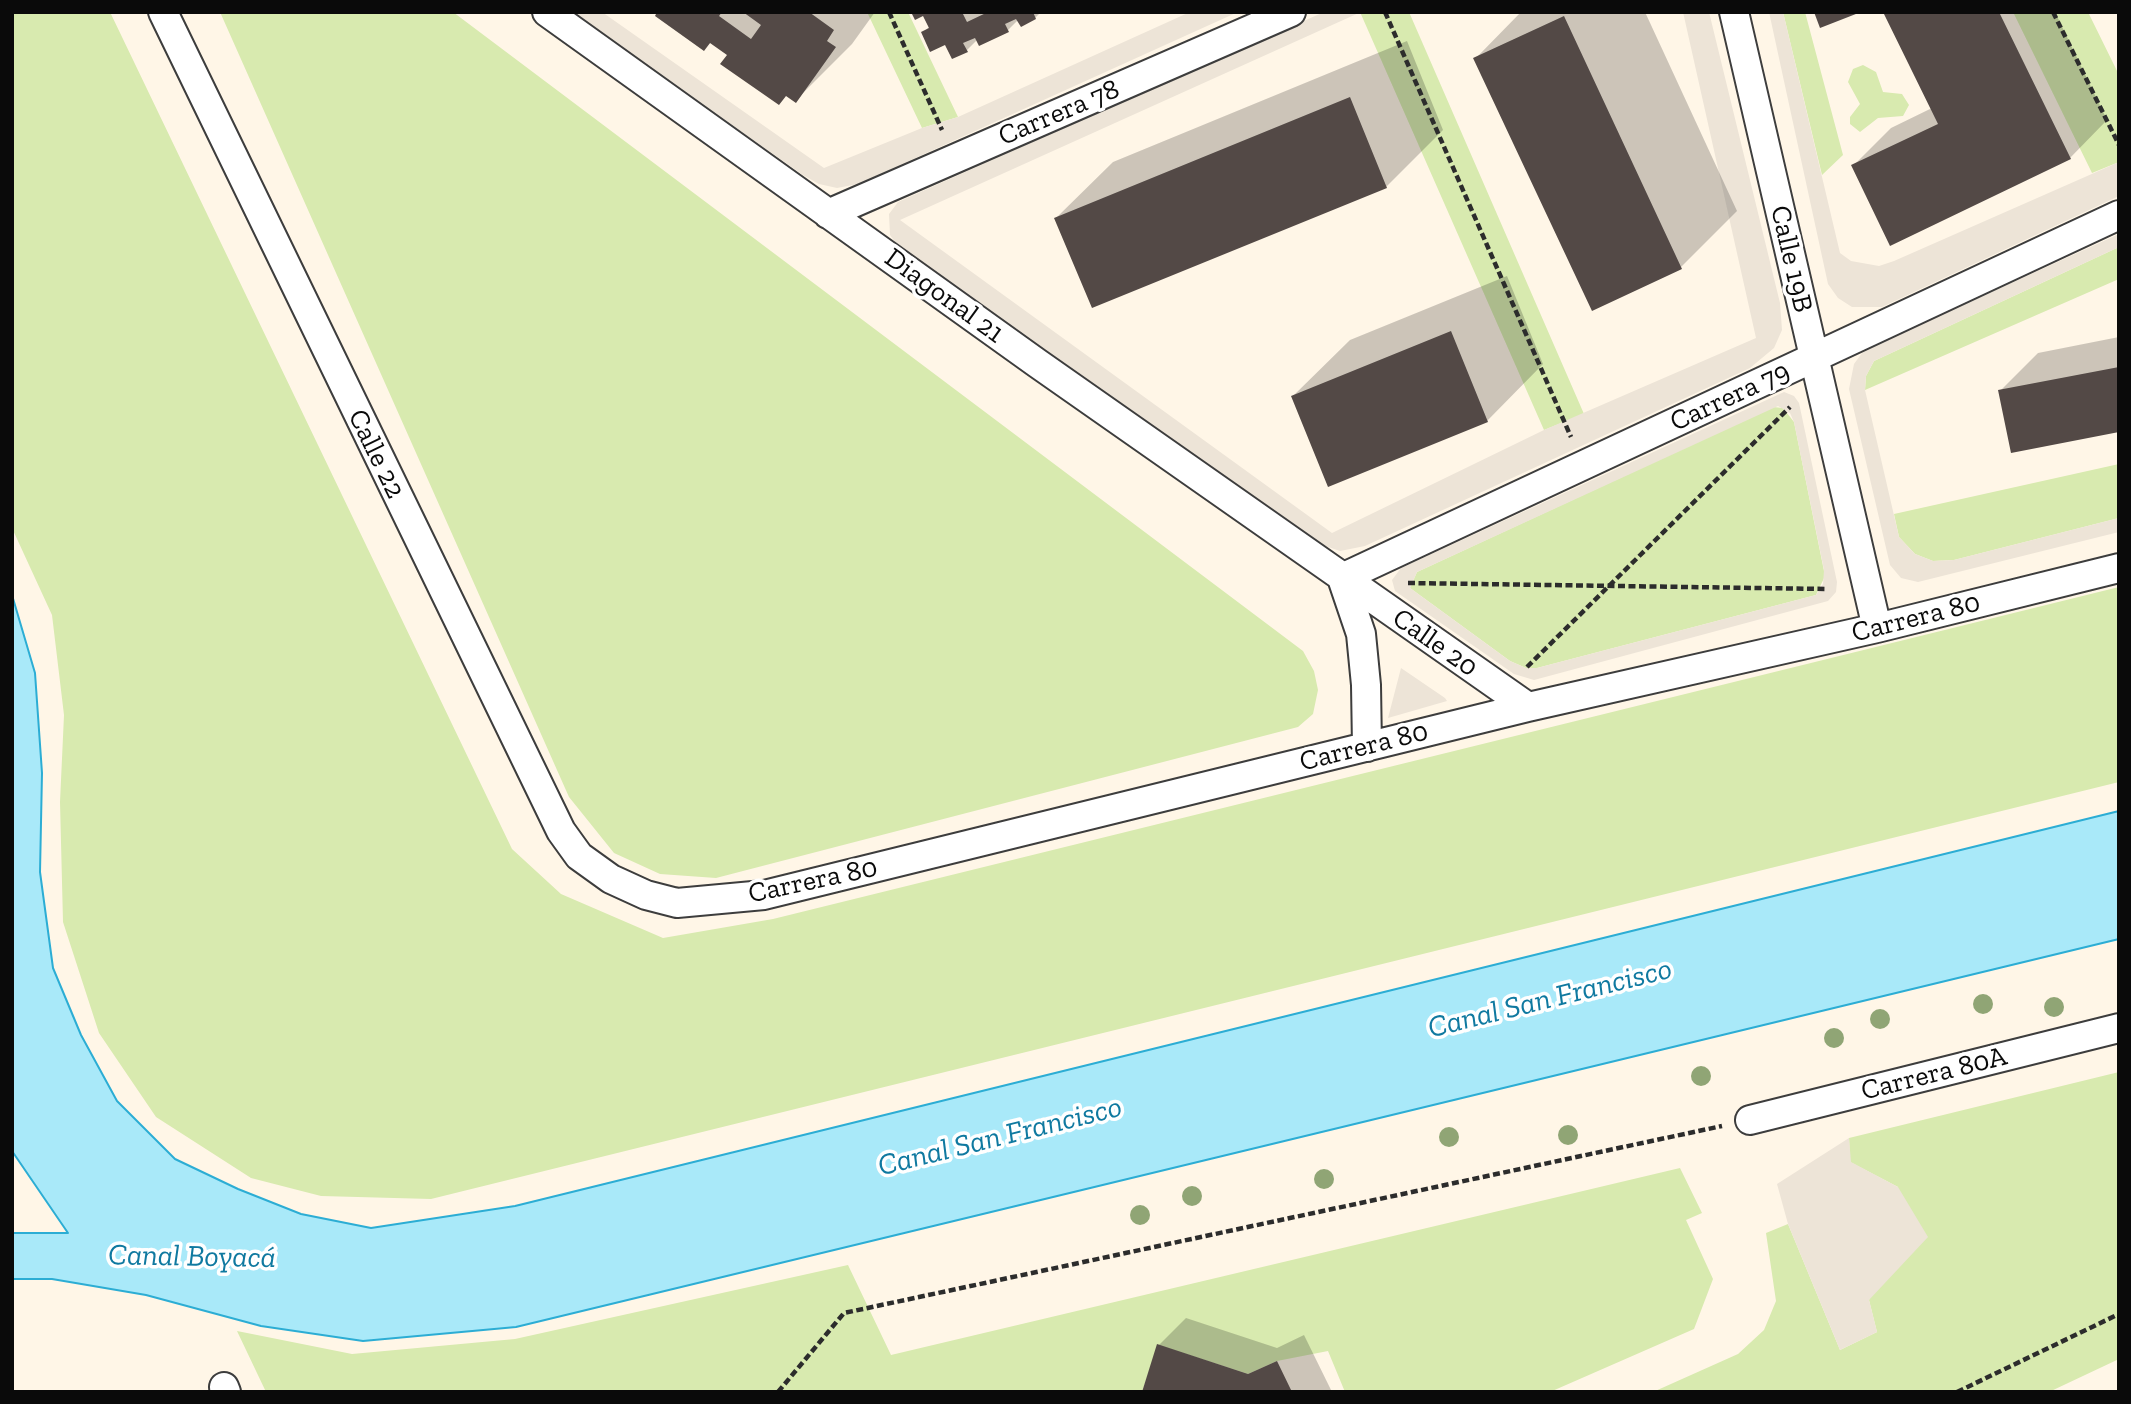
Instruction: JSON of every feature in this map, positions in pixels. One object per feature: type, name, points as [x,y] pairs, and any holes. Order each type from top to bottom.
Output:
[{"type":"street","name":"Calle 22","points":[[163,12],[561,831],[579,856],[611,879]]},
{"type":"street","name":"Diagonal 21","points":[[547,12],[1342,578]]},
{"type":"street","name":"Carrera 78","points":[[828,214],[1291,12]]},
{"type":"street","name":"Calle 19B","points":[[1734,12],[1877,628]]},
{"type":"street","name":"Carrera 79","points":[[1342,578],[2119,215]]},
{"type":"street","name":"Carrera 80","points":[[611,879],[646,895],[677,903],[764,895],[1528,707],[1877,628],[2119,568]]},
{"type":"street","name":"Calle 20","points":[[1342,578],[1528,707]]},
{"type":"street","points":[[1342,578],[1361,635],[1366,685],[1367,747]]},
{"type":"street","name":"Carrera 80A","points":[[1750,1120],[2119,1028]]},
{"type":"path","points":[[889,12],[946,138]]},
{"type":"path","points":[[1385,12],[1573,441]]},
{"type":"path","points":[[2053,12],[2119,145]]},
{"type":"path","points":[[1523,672],[1790,407]]},
{"type":"path","points":[[1401,583],[1827,589]]},
{"type":"path","points":[[778,1392],[844,1313],[1750,1120]]},
{"type":"path","points":[[1958,1392],[2119,1314]]},
{"type":"green space","points":[[12,12],[110,12],[512,849],[561,894],[663,938],[773,919],[2119,587],[2119,782],[431,1199],[321,1196],[251,1178],[156,1117],[99,1033],[63,922],[60,802],[64,715],[52,615],[12,528]]},
{"type":"green space","points":[[220,12],[453,12],[1303,651],[1314,671],[1318,690],[1313,714],[1298,727],[716,878],[660,874],[614,853],[569,797]]},
{"type":"green space","points":[[867,12],[908,12],[958,117],[922,128]]},
{"type":"green space","points":[[1360,12],[1409,12],[1584,414],[1544,430]]},
{"type":"green space","points":[[1783,12],[1805,12],[1843,155],[1822,175]]},
{"type":"green space","points":[[2013,12],[2088,12],[2119,75],[2119,162],[2092,173]]},
{"type":"green space","points":[[1863,65],[1876,72],[1883,92],[1902,94],[1909,105],[1903,116],[1878,118],[1860,132],[1850,124],[1850,117],[1860,104],[1848,82],[1853,69]]},
{"type":"green space","points":[[2119,247],[2119,279],[1865,390],[1866,376],[1874,361]]},
{"type":"green space","points":[[1773,407],[1783,408],[1794,422],[1825,576],[1816,595],[1537,668],[1526,668],[1510,661],[1410,588],[1417,572]]},
{"type":"green space","points":[[2119,464],[2119,518],[1954,560],[1933,561],[1915,554],[1899,537],[1894,514]]},
{"type":"green space","points":[[2119,1072],[2119,1359],[2049,1392],[1653,1392],[1738,1354],[1764,1330],[1776,1301],[1766,1233],[1788,1224],[1840,1350],[1877,1332],[1869,1300],[1898,1187],[1850,1162],[1849,1138]]},
{"type":"green space","points":[[1680,1168],[1702,1213],[1686,1220],[1713,1279],[1694,1329],[1550,1392],[1345,1392],[1328,1351],[1277,1361],[1248,1374],[1158,1345],[1142,1392],[266,1392],[237,1331],[352,1354],[515,1339],[848,1265],[891,1355]]},
{"type":"shaded area","points":[[571,12],[602,12],[824,168],[922,128],[958,117],[1190,12],[1238,12],[858,184],[837,188],[819,184],[803,175]]},
{"type":"shaded area","points":[[1324,12],[1361,12],[900,220],[1332,533],[1544,430],[1756,338],[1683,12],[1709,12],[1780,303],[1782,330],[1774,348],[1750,368],[1365,546],[1340,551],[1305,539],[899,247],[890,235],[889,214],[898,202]]},
{"type":"shaded area","points":[[1769,12],[1783,12],[1840,253],[1851,261],[1879,266],[1894,261],[2119,162],[2119,196],[1882,307],[1852,307],[1838,298],[1828,284]]},
{"type":"shaded area","points":[[2119,234],[2119,247],[1874,361],[1866,376],[1865,390],[1899,537],[1915,554],[1933,561],[1954,560],[2119,518],[2119,532],[1918,582],[1901,578],[1890,565],[1849,389],[1854,364],[1862,353],[1873,346]]},
{"type":"shaded area","points":[[1784,392],[1794,396],[1799,403],[1837,582],[1836,592],[1828,601],[1534,680],[1514,674],[1395,591],[1392,580],[1401,568]],"holes":[[[1778,406],[1790,413],[1824,570],[1823,584],[1816,595],[1537,668],[1526,668],[1510,661],[1410,588],[1417,572]]]},
{"type":"shaded area","points":[[1401,668],[1445,698],[1447,701],[1388,718]]},
{"type":"shaded area","points":[[1849,1138],[1851,1162],[1898,1187],[1928,1237],[1869,1300],[1877,1332],[1840,1350],[1788,1224],[1777,1184]]},
{"type":"water","points":[[12,595],[35,673],[42,773],[40,872],[53,968],[81,1035],[117,1101],[175,1159],[238,1189],[301,1214],[371,1228],[515,1206],[2119,811],[2119,939],[516,1327],[363,1341],[261,1326],[146,1295],[52,1279],[12,1279],[12,1233],[68,1233],[12,1151]]},
{"type":"building","points":[[657,12],[722,12],[719,16],[751,39],[761,25],[743,12],[809,12],[834,30],[827,41],[836,47],[796,103],[786,96],[779,105],[720,64],[727,55],[710,43],[704,51],[655,16]]},
{"type":"building","points":[[911,12],[962,12],[967,22],[988,12],[1033,12],[1036,19],[1021,27],[1016,19],[1005,24],[1009,32],[979,46],[975,38],[963,43],[968,52],[952,59],[945,45],[930,52],[921,32],[929,28],[923,16],[915,20]]},
{"type":"building","points":[[1814,12],[1861,12],[1820,28]]},
{"type":"building","points":[[1883,12],[1999,12],[2071,159],[1890,246],[1851,165],[1938,124]]},
{"type":"building","points":[[1564,16],[1682,269],[1592,311],[1473,58]]},
{"type":"building","points":[[1350,97],[1387,188],[1092,308],[1054,218]]},
{"type":"building","points":[[1451,331],[1488,422],[1328,487],[1291,396]]},
{"type":"building","points":[[2119,367],[2119,432],[2011,453],[1998,390]]},
{"type":"building","points":[[1157,1344],[1248,1374],[1277,1361],[1292,1392],[1142,1392]]},
{"type":"water label","name":"Canal San Francisco","points":[[1550,999]]},
{"type":"water label","name":"Canal San Francisco","points":[[1000,1137]]},
{"type":"water label","name":"Canal Boyacá","points":[[192,1257]]}]
